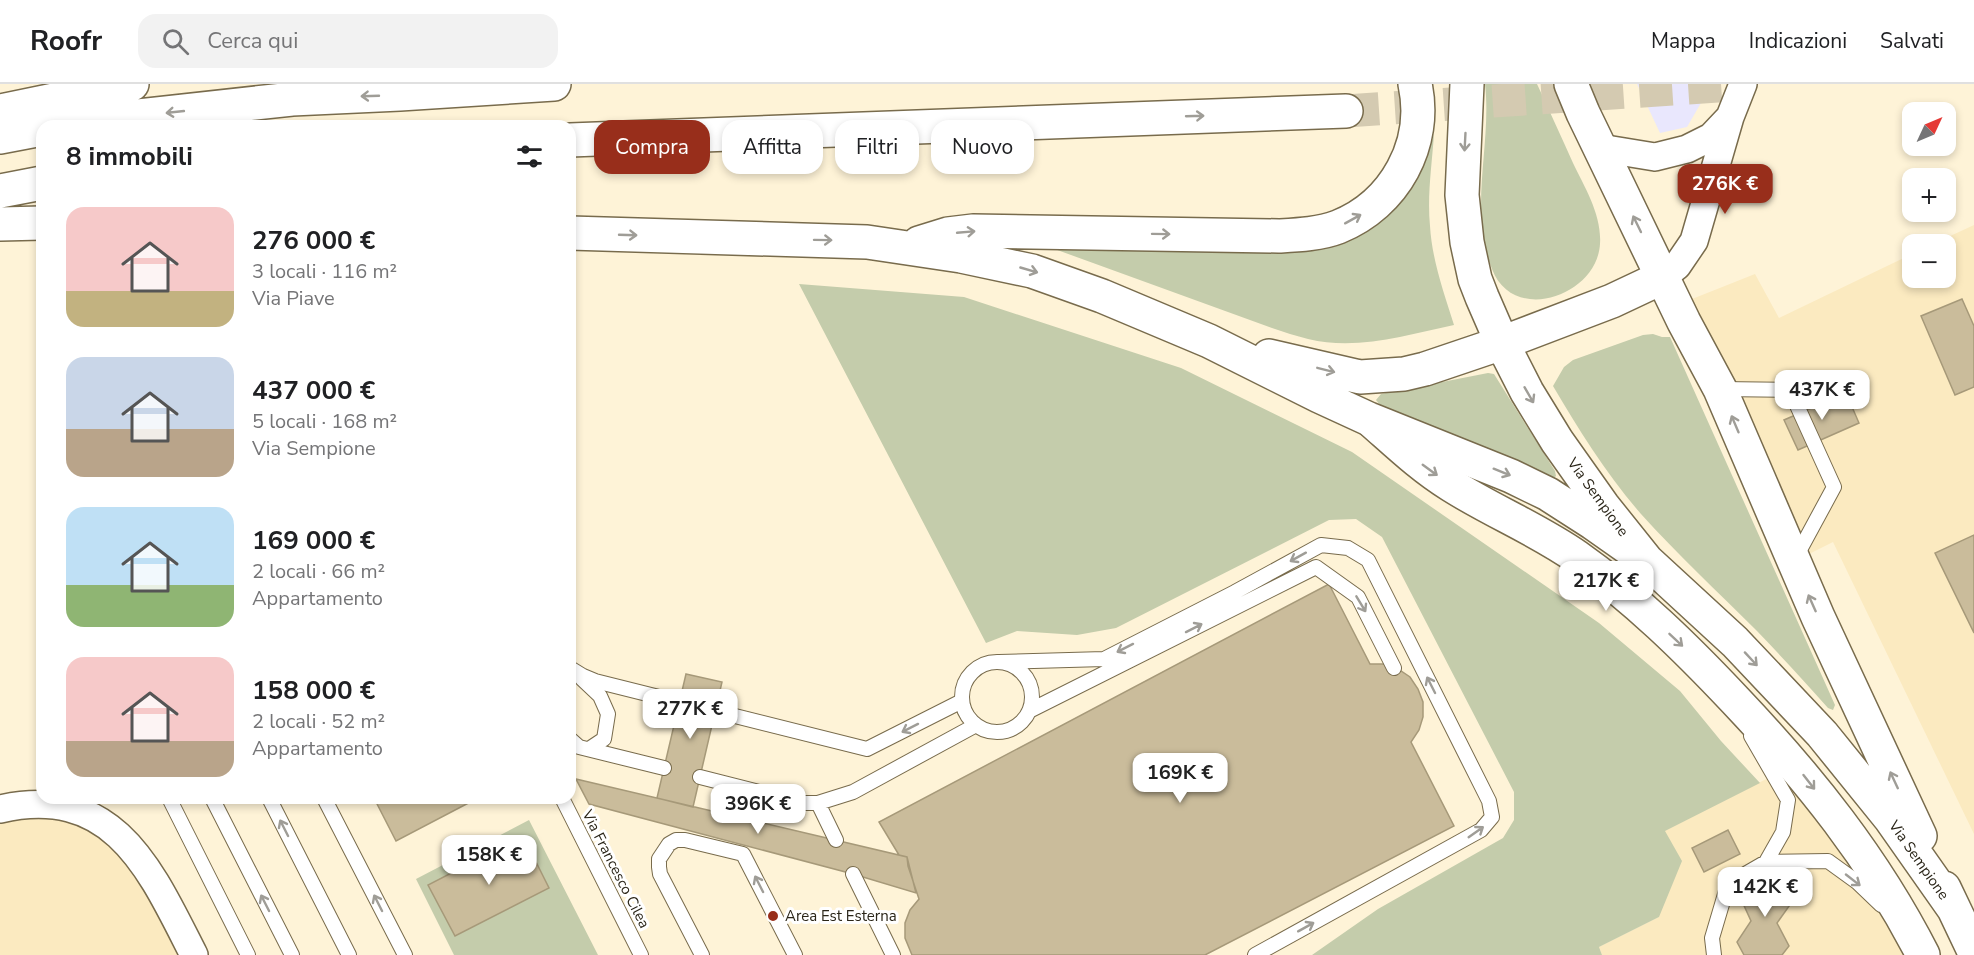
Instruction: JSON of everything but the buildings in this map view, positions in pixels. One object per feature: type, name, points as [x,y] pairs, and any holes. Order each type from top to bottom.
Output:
[{"type":"main road","points":[[0,111],[132,84]]},
{"type":"main road","points":[[102,120],[292,99],[554,84]]},
{"type":"main road","points":[[910,247],[936,237],[973,231],[1279,236],[1336,228],[1376,204],[1394,185],[1405,167],[1413,148],[1416,132],[1418,103],[1415,84]]},
{"type":"main road","name":"Via Sempione","points":[[1467,84],[1462,195],[1467,242],[1475,279],[1502,343],[1527,392],[1557,441],[1603,506],[1647,561],[1735,642],[1822,734],[1890,818],[1954,909]]},
{"type":"main road","name":"Via Sempione","points":[[1574,94],[1684,322],[1720,389],[1794,561],[1954,909]]},
{"type":"main road","points":[[576,140],[1346,111]]},
{"type":"main road","points":[[0,137],[36,130]]},
{"type":"main road","points":[[0,191],[36,184]]},
{"type":"main road","points":[[0,224],[36,223]]},
{"type":"main road","points":[[576,233],[855,241],[910,247],[998,262],[1047,276],[1102,296],[1209,341],[1369,419],[1511,476],[1548,494],[1647,561]]},
{"type":"main road","points":[[1209,341],[1360,377],[1404,374],[1502,343],[1612,302],[1663,277]]},
{"type":"main road","points":[[1369,419],[1422,465],[1448,483],[1530,528],[1575,556],[1661,626],[1723,687],[1802,772],[1873,867],[1896,903],[1918,946]]},
{"type":"main road","points":[[1954,909],[1974,951]]},
{"type":"street","points":[[1663,277],[1677,266],[1694,241],[1730,117],[1743,84]]},
{"type":"street","points":[[1600,148],[1655,157],[1687,149],[1711,138],[1730,117]]},
{"type":"street","points":[[0,809],[34,804],[60,806],[85,813],[121,837],[139,856],[194,955]]},
{"type":"lane","points":[[1720,389],[1790,390],[1834,487],[1794,561]]},
{"type":"lane","points":[[999,662],[1011,665],[1021,672],[1029,683],[1032,697],[1024,720],[1016,727],[996,732],[976,725],[967,714],[962,701],[965,682],[973,672],[984,665],[999,662],[1104,659],[1321,545],[1348,548],[1368,560],[1489,801],[1492,817],[1481,830],[1255,955]]},
{"type":"lane","points":[[1029,711],[1316,567],[1358,597],[1394,668]]},
{"type":"lane","points":[[576,672],[595,681],[679,702]]},
{"type":"lane","points":[[576,674],[600,696],[608,714],[604,739],[590,749]]},
{"type":"lane","points":[[1723,687],[1788,800],[1784,832],[1767,862]]},
{"type":"lane","points":[[715,711],[867,749],[962,701]]},
{"type":"lane","points":[[700,777],[802,803],[818,803],[853,792],[976,725]]},
{"type":"lane","points":[[576,744],[664,768]]},
{"type":"lane","points":[[818,803],[836,840]]},
{"type":"lane","points":[[172,804],[248,955]]},
{"type":"lane","points":[[215,804],[292,955]]},
{"type":"lane","points":[[272,804],[349,955]]},
{"type":"lane","points":[[327,804],[405,955]]},
{"type":"lane","name":"Via Francesco Cilea","points":[[565,804],[641,955]]},
{"type":"lane","points":[[702,955],[660,874],[659,859],[669,844],[676,840],[685,840],[743,854],[795,955]]},
{"type":"lane","points":[[1714,955],[1712,938],[1728,884],[1767,862],[1828,861],[1857,882],[1918,946]]},
{"type":"lane","points":[[853,874],[893,955]]},
{"type":"shaded area","points":[[1637,84],[1712,84],[1687,127],[1660,133]]},
{"type":"shaded area","points":[[1974,225],[1974,834],[1833,542],[1807,555],[1692,299],[1755,274],[1779,318],[1902,259],[1902,288],[1956,288],[1955,234]]},
{"type":"shaded area","points":[[1780,772],[1825,828],[1887,917],[1906,955],[1602,955],[1599,947],[1659,917],[1664,831]]},
{"type":"shaded area","points":[[26,815],[70,820],[108,840],[143,884],[179,955],[0,955],[0,822]]},
{"type":"green space","points":[[1485,84],[1537,84],[1596,212],[1600,244],[1595,262],[1585,278],[1570,290],[1553,297],[1535,299],[1517,296],[1503,286],[1492,269],[1485,247],[1481,201],[1486,130]]},
{"type":"green space","points":[[1434,134],[1429,203],[1431,239],[1439,276],[1454,325],[1400,337],[1363,342],[1326,342],[1308,339],[1049,247],[1374,225],[1395,206],[1412,185],[1425,161]]},
{"type":"green space","points":[[799,284],[964,297],[1181,368],[1352,452],[1599,623],[1680,691],[1721,741],[1760,783],[1665,831],[1682,861],[1659,917],[1599,947],[1602,955],[1312,955],[1378,909],[1503,838],[1514,820],[1514,792],[1382,537],[1356,519],[1329,520],[1116,628],[1077,635],[1017,631],[986,643]]},
{"type":"green space","points":[[1643,335],[1670,337],[1835,705],[1833,710],[1828,708],[1757,631],[1641,514],[1594,452],[1553,386],[1564,367],[1573,360]]},
{"type":"green space","points":[[1488,373],[1494,374],[1555,471],[1556,476],[1553,479],[1521,463],[1380,405],[1376,400],[1381,394]]},
{"type":"green space","points":[[529,820],[598,955],[454,955],[416,879]]},
{"type":"tunnel","points":[[1346,111],[1747,84]]},
{"type":"place","name":"Area Est Esterna","points":[[773,916]]}]
